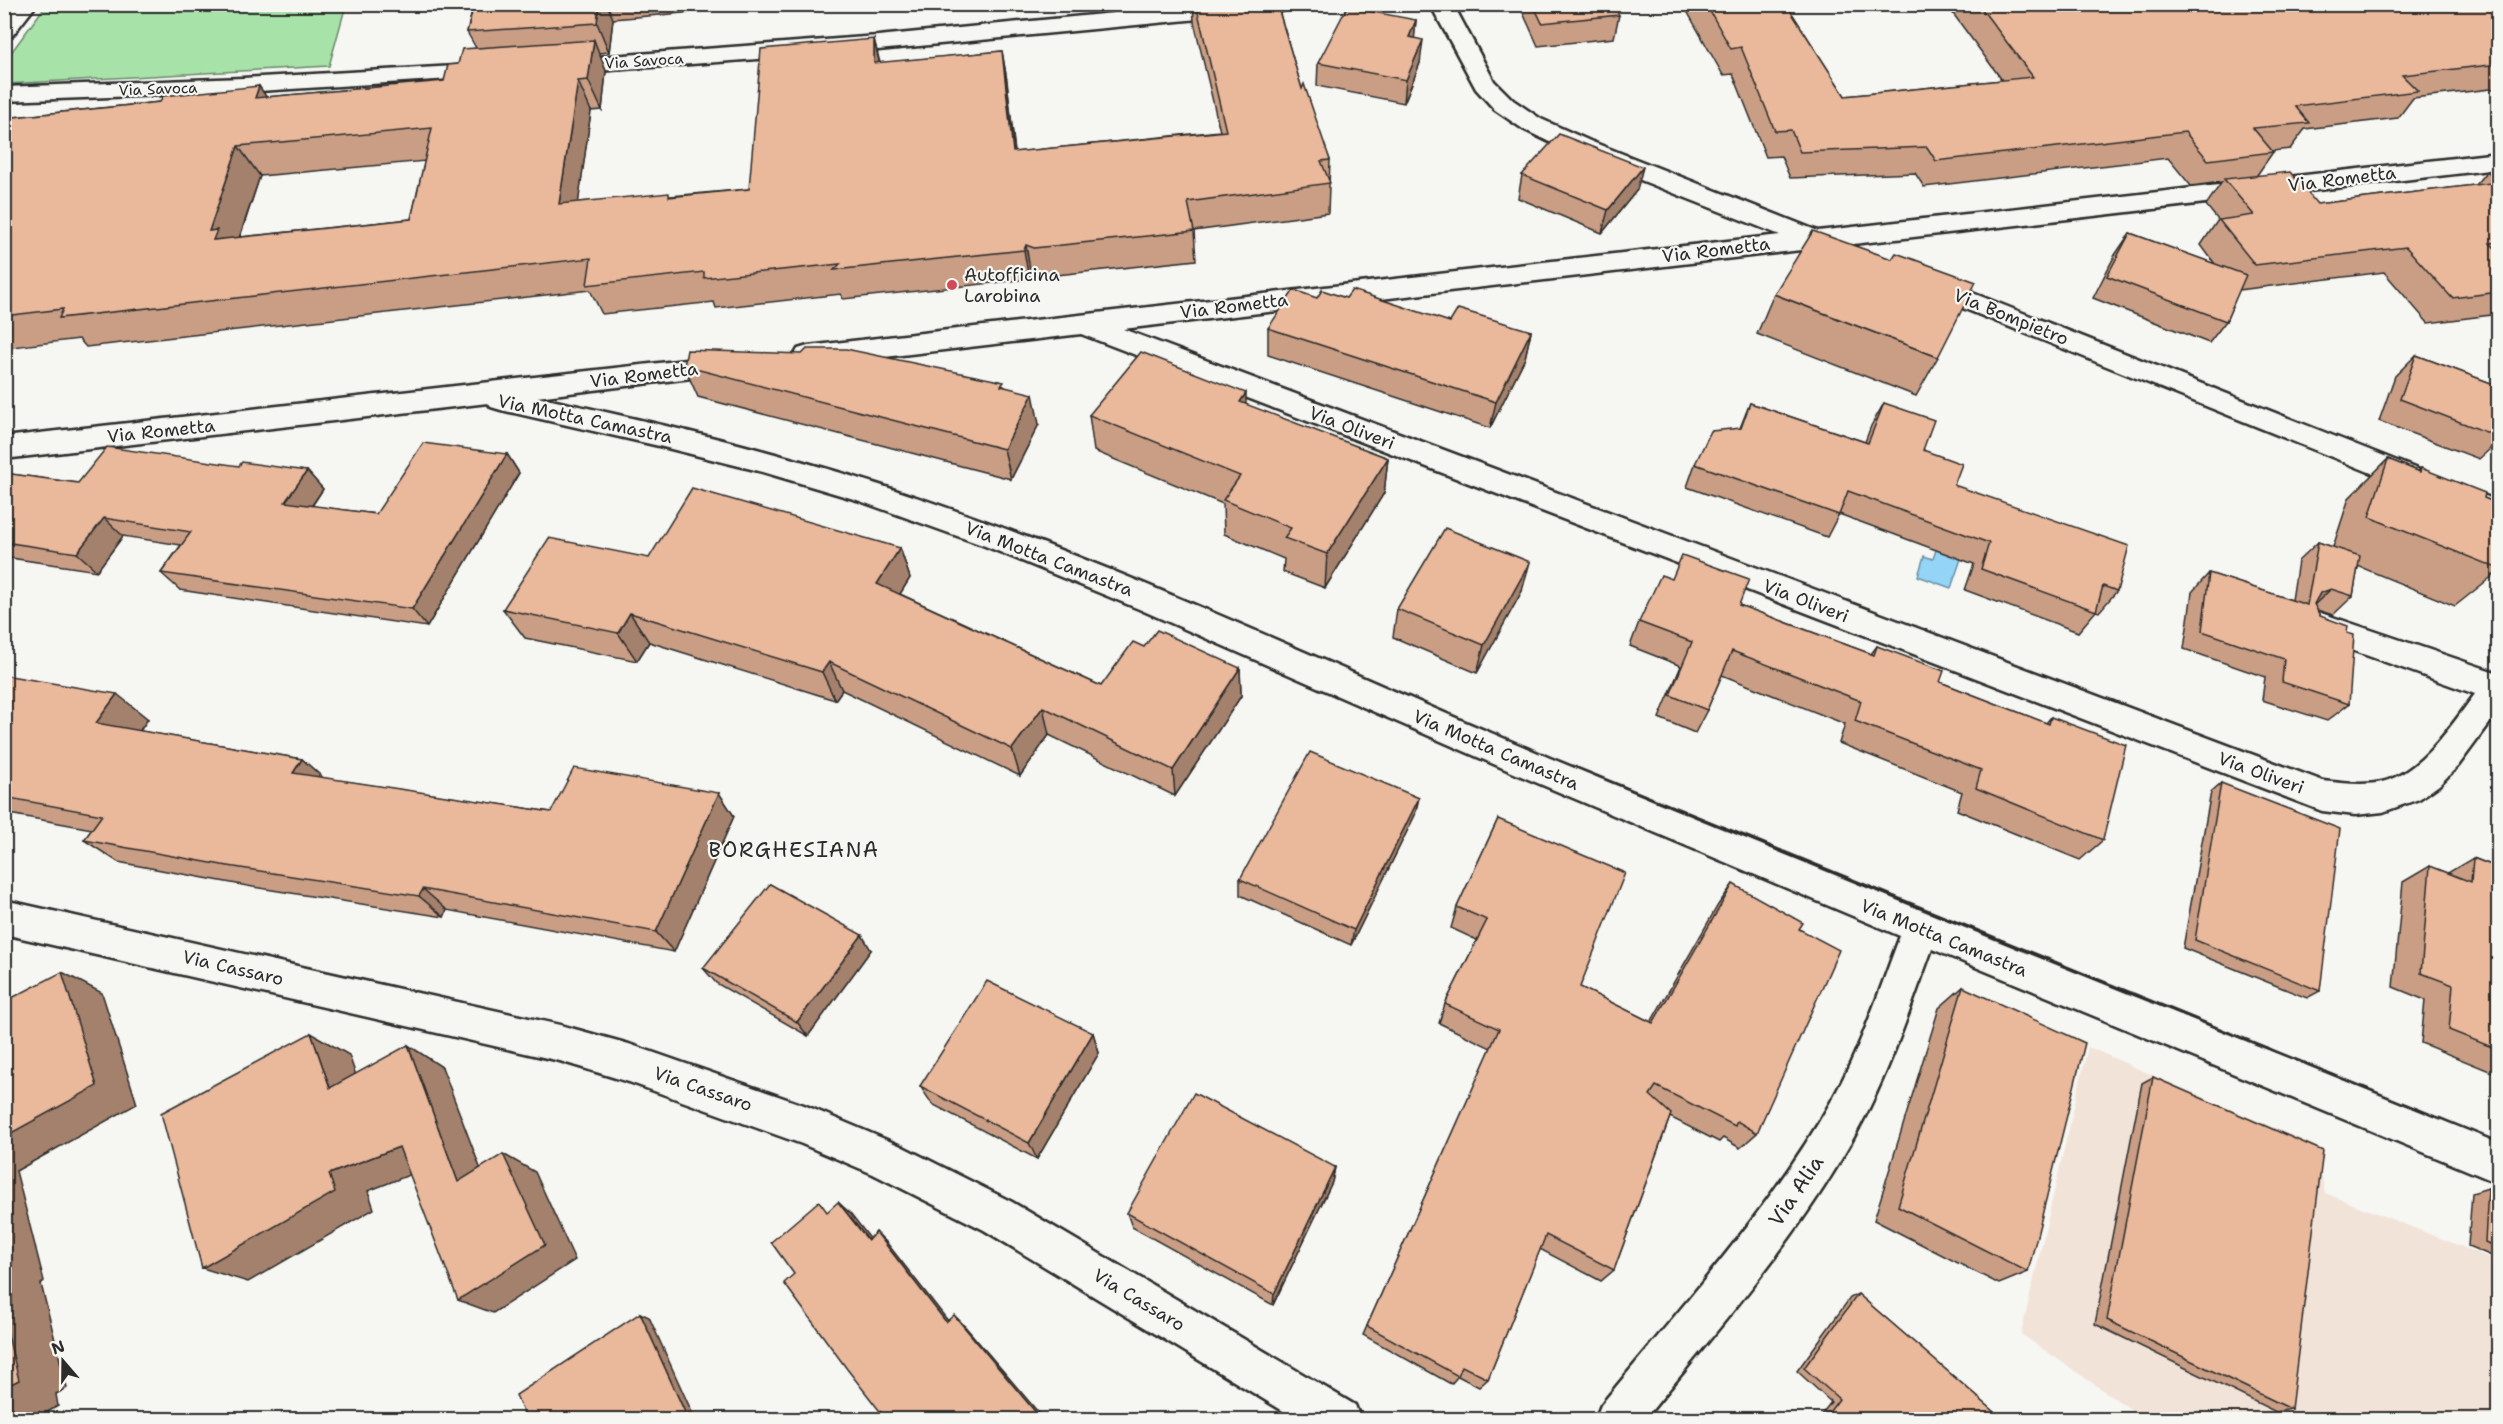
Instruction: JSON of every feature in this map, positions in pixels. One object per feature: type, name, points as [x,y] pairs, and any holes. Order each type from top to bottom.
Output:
[{"type":"street","points":[[4,31],[26,4]]},
{"type":"street","name":"Via Savoca","points":[[4,94],[243,85],[522,69],[890,42],[1281,4]]},
{"type":"street","points":[[1441,4],[1484,84],[1504,105],[1532,124],[1581,147],[1862,258]]},
{"type":"street","name":"Via Rometta","points":[[4,448],[2499,161]]},
{"type":"street","name":"Via Bompietro","points":[[1906,275],[2499,513]]},
{"type":"street","name":"Via Oliveri","points":[[1081,324],[2322,795],[2344,800],[2366,801],[2400,790],[2428,775],[2451,752],[2498,688]]},
{"type":"street","name":"Via Motta Camastra","points":[[476,395],[743,455],[814,475],[921,510],[1103,579],[1468,739],[1921,929],[2499,1163]]},
{"type":"street","points":[[2312,623],[2498,688]]},
{"type":"street","name":"Via Cassaro","points":[[4,917],[560,1043],[638,1066],[804,1125],[887,1160],[990,1212],[1340,1419]]},
{"type":"street","name":"Via Alia","points":[[1616,1419],[1744,1263],[1809,1173],[1846,1112],[1863,1076],[1921,929]]},
{"type":"shaded area","points":[[2088,1047],[2316,1146],[2325,1193],[2498,1261],[2498,1419],[2145,1419],[2021,1334]]},
{"type":"green space","points":[[46,5],[346,5],[329,66],[5,84],[5,61]]},
{"type":"water","points":[[1937,547],[1962,556],[1951,588],[1918,576],[1924,556],[1933,559]]},
{"type":"building","points":[[474,4],[599,4],[597,23],[467,32]]},
{"type":"building","points":[[1196,4],[1277,4],[1302,89],[1304,84],[1330,160],[1321,161],[1330,183],[1188,202],[1194,231],[1034,248],[1026,245],[1024,250],[834,270],[840,264],[704,278],[704,272],[587,285],[591,258],[59,318],[63,309],[4,316],[4,118],[160,102],[163,96],[259,86],[255,98],[444,81],[448,65],[458,64],[462,49],[594,40],[588,80],[578,81],[559,204],[669,193],[669,197],[749,189],[761,49],[874,39],[874,63],[1002,51],[1013,152],[1226,131]],"holes":[[[432,128],[411,219],[213,240],[217,230],[209,231],[238,146]]]},
{"type":"building","points":[[1533,4],[1613,4],[1619,15],[1542,23]]},
{"type":"building","points":[[1706,4],[1786,4],[1845,96],[2033,77],[1978,4],[2499,4],[2499,64],[2402,75],[2418,91],[2295,106],[2309,123],[2253,128],[2273,152],[2208,160],[2185,132],[1936,161],[1927,147],[1800,152],[1791,130],[1775,131],[1741,47],[1731,49]]},
{"type":"building","points":[[1347,7],[1416,20],[1409,37],[1423,40],[1406,80],[1318,63]]},
{"type":"building","points":[[1559,134],[1643,167],[1608,210],[1522,175]]},
{"type":"building","points":[[2499,169],[2499,182],[2487,171]]},
{"type":"building","points":[[2290,172],[2317,204],[2499,182],[2499,242],[2490,243],[2499,252],[2499,292],[2452,298],[2406,247],[2255,265],[2219,220],[2254,215],[2224,179]]},
{"type":"building","points":[[1813,231],[1892,259],[1896,253],[1976,282],[1938,357],[1774,294]]},
{"type":"building","points":[[2130,233],[2246,275],[2226,321],[2107,276]]},
{"type":"building","points":[[1294,290],[1317,298],[1322,290],[1346,298],[1352,290],[1450,322],[1458,309],[1531,331],[1496,402],[1268,328]]},
{"type":"building","points":[[807,349],[846,349],[1004,382],[1001,386],[1033,394],[1004,449],[684,366],[687,350],[802,354]]},
{"type":"building","points":[[1141,352],[1246,393],[1240,402],[1388,458],[1327,554],[1284,538],[1291,528],[1223,500],[1240,476],[1089,415]]},
{"type":"building","points":[[2416,355],[2499,386],[2499,437],[2400,399]]},
{"type":"building","points":[[1750,403],[1868,443],[1884,403],[1934,420],[1923,450],[1962,464],[1954,485],[2129,546],[2117,591],[2103,586],[2096,611],[1981,569],[1989,543],[1848,491],[1839,515],[1695,464],[1711,431],[1741,428]]},
{"type":"building","points":[[423,443],[507,454],[412,609],[161,573],[191,532],[104,518],[77,553],[4,542],[4,473],[78,483],[107,447],[239,466],[242,462],[307,471],[285,502],[376,514]]},
{"type":"building","points":[[2388,459],[2420,472],[2421,468],[2485,493],[2484,498],[2499,504],[2499,569],[2369,517]]},
{"type":"building","points":[[692,488],[900,548],[877,584],[1101,686],[1133,642],[1144,647],[1157,630],[1240,668],[1173,770],[1043,707],[1012,749],[829,662],[822,672],[630,613],[618,633],[503,609],[549,538],[649,558]]},
{"type":"building","points":[[1445,528],[1530,562],[1484,645],[1397,609]]},
{"type":"building","points":[[2318,542],[2360,556],[2353,596],[2331,589],[2320,593],[2314,604],[2320,616],[2348,626],[2347,633],[2354,635],[2349,704],[2282,682],[2284,659],[2202,631],[2209,573],[2307,605]]},
{"type":"building","points":[[1682,555],[1749,579],[1739,605],[1874,655],[1877,646],[1944,671],[1940,682],[2049,724],[2051,717],[2126,745],[2103,840],[1976,788],[1981,770],[1855,721],[1861,701],[1732,651],[1707,710],[1670,695],[1692,642],[1639,622],[1661,575],[1672,579]]},
{"type":"building","points":[[4,675],[117,694],[96,723],[302,759],[293,773],[551,812],[574,768],[719,793],[656,932],[423,889],[419,896],[222,865],[84,840],[102,815],[4,797]]},
{"type":"building","points":[[1310,752],[1419,798],[1354,930],[1240,879]]},
{"type":"building","points":[[2221,783],[2340,829],[2320,991],[2195,940]]},
{"type":"building","points":[[1498,819],[1625,873],[1580,987],[1653,1023],[1733,884],[1803,923],[1799,929],[1839,950],[1757,1133],[1737,1121],[1735,1126],[1656,1086],[1650,1095],[1671,1114],[1614,1270],[1546,1235],[1488,1379],[1462,1366],[1458,1376],[1367,1326],[1499,1029],[1445,1004],[1487,920],[1457,907]]},
{"type":"building","points":[[2473,858],[2499,868],[2499,1050],[2449,1030],[2453,985],[2421,973],[2430,866],[2471,882]]},
{"type":"building","points":[[770,884],[862,935],[797,1022],[703,968]]},
{"type":"building","points":[[62,972],[97,1086],[4,1137],[4,1002]]},
{"type":"building","points":[[987,981],[1093,1033],[1029,1143],[920,1086]]},
{"type":"building","points":[[1963,987],[2085,1043],[2028,1272],[1898,1206]]},
{"type":"building","points":[[311,1033],[330,1088],[408,1045],[458,1182],[503,1154],[545,1245],[458,1300],[399,1147],[329,1174],[335,1192],[202,1268],[161,1113]]},
{"type":"building","points":[[2153,1077],[2323,1151],[2291,1409],[2107,1320]]},
{"type":"building","points":[[1194,1093],[1335,1167],[1274,1294],[1127,1213]]},
{"type":"building","points":[[2488,1188],[2499,1192],[2499,1248],[2485,1242]]},
{"type":"building","points":[[819,1201],[827,1212],[838,1202],[868,1240],[876,1232],[946,1322],[954,1315],[1038,1415],[1034,1419],[886,1419],[784,1283],[794,1274],[771,1242]]},
{"type":"building","points":[[1858,1294],[2003,1419],[1824,1419],[1839,1399],[1804,1368]]},
{"type":"building","points":[[640,1313],[688,1419],[526,1419],[516,1395]]},
{"type":"building","points":[[4,1319],[19,1380],[7,1386],[10,1398],[4,1401]]},
{"type":"place","name":"Autofficina Larobina","points":[[952,285]]},
{"type":"district","name":"BORGHESIANA","points":[[794,850]]}]
